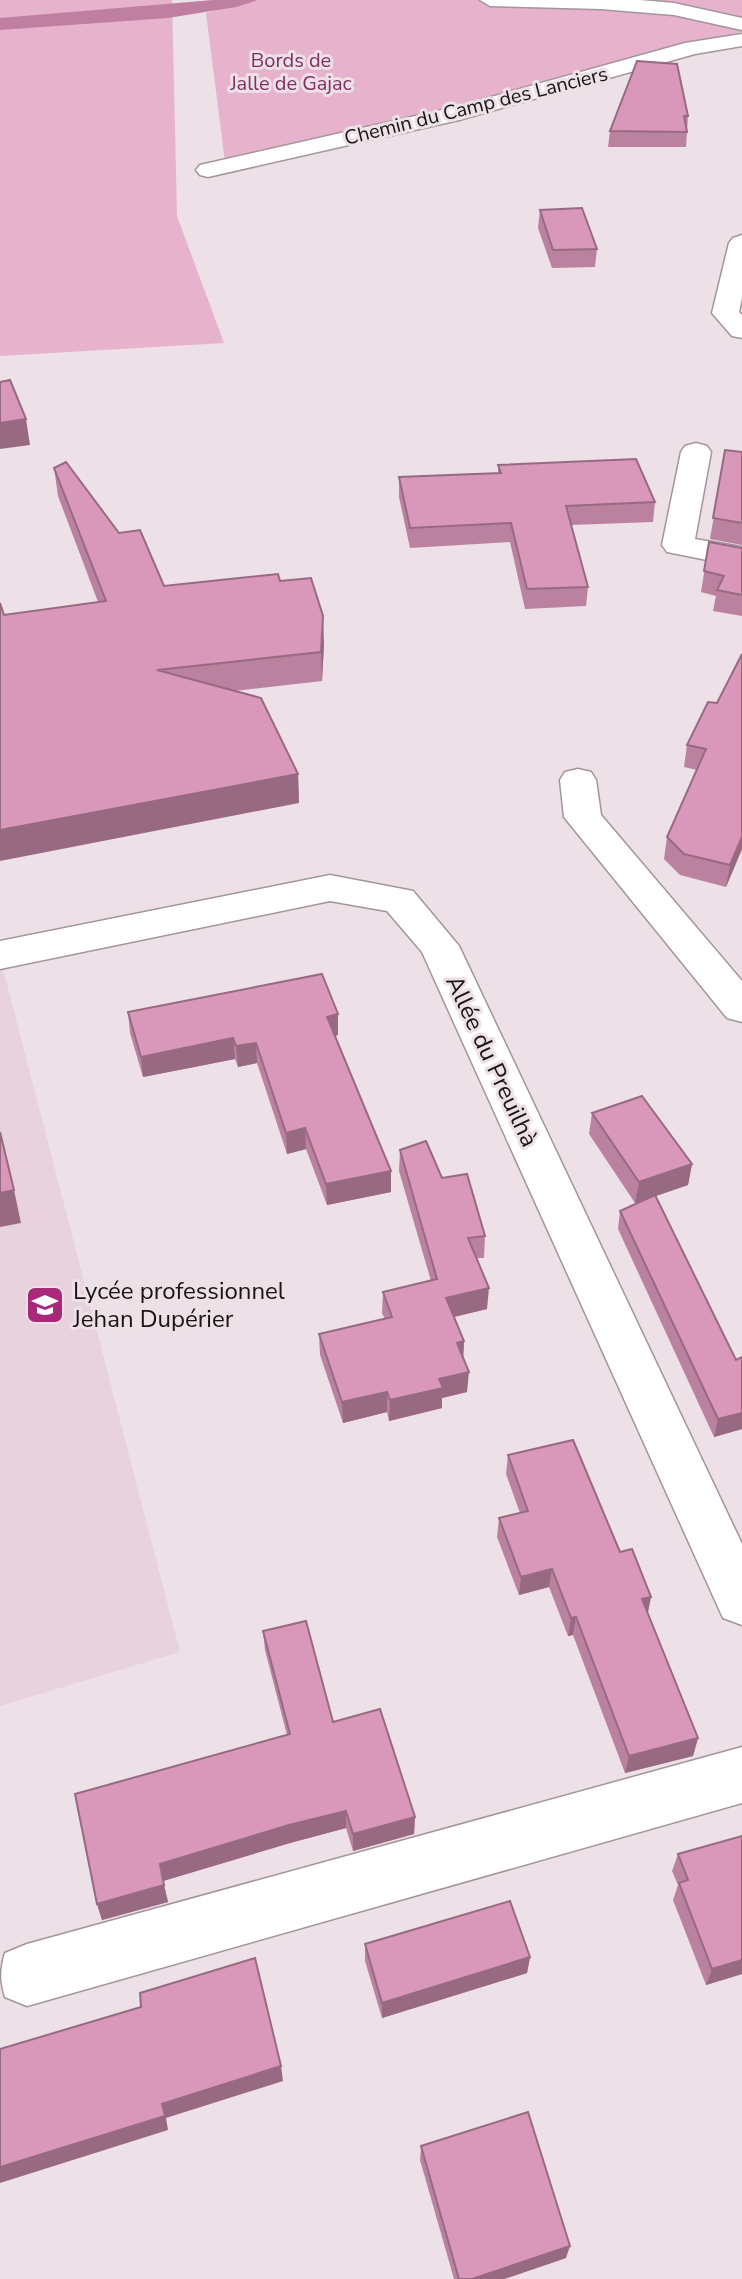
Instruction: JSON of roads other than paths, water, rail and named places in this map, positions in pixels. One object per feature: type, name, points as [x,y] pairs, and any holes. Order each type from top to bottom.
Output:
[{"type":"street","points":[[490,0],[601,3],[674,9],[742,24]]},
{"type":"street","name":"Chemin du Camp des Lanciers","points":[[208,170],[459,113],[693,48],[742,40]]},
{"type":"street","points":[[742,243],[725,313],[742,330]]},
{"type":"street","points":[[696,452],[678,545],[742,557]]},
{"type":"street","points":[[578,780],[583,817],[742,1008]]},
{"type":"street","name":"Allée du Preuilhà","points":[[0,955],[330,888],[399,900],[439,946],[742,1601]]},
{"type":"street","points":[[27,1975],[742,1775]]},
{"type":"place","name":"Lycée professionnel Jehan Dupérier","points":[[45,1305]]},
{"type":"park label","name":"Bords de Jalle de Gajac","points":[[291,72]]}]
